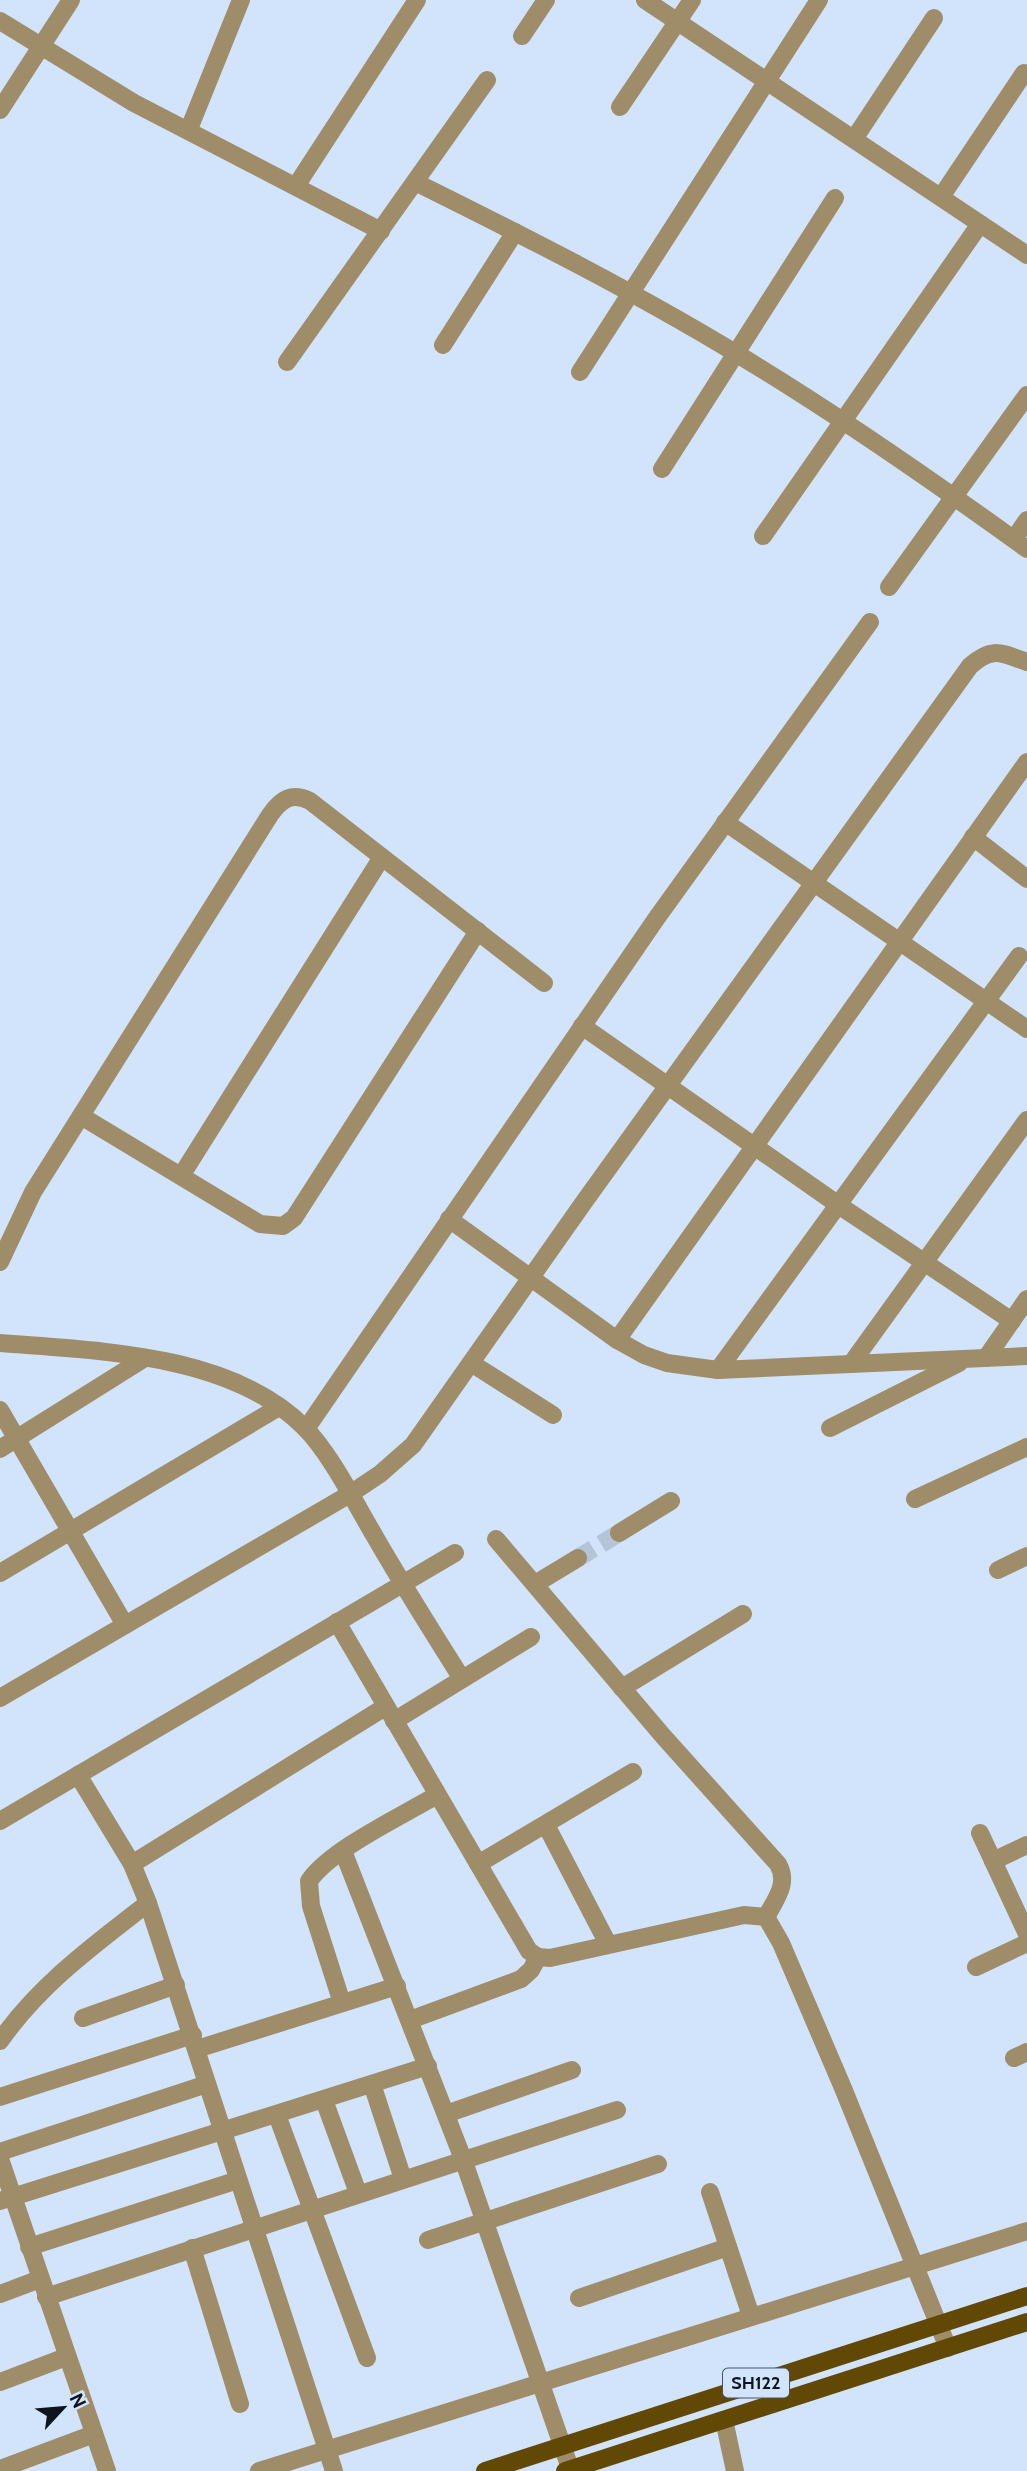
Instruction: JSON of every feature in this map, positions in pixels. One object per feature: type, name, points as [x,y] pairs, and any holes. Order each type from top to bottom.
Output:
[{"type":"main road","name":"SH122","points":[[485,2471],[1027,2296]]},
{"type":"main road","name":"SH122","points":[[569,2470],[1027,2322]]},
{"type":"street","points":[[0,110],[71,0]]},
{"type":"street","points":[[189,129],[241,0]]},
{"type":"street","points":[[296,186],[417,0]]},
{"type":"street","points":[[522,36],[546,0]]},
{"type":"street","points":[[645,0],[1027,256]]},
{"type":"street","points":[[620,107],[692,0]]},
{"type":"street","points":[[580,372],[819,0]]},
{"type":"street","points":[[854,139],[934,18]]},
{"type":"street","points":[[0,21],[40,48],[134,103],[189,129],[381,231]]},
{"type":"street","points":[[941,197],[1024,73]]},
{"type":"street","points":[[287,362],[487,80]]},
{"type":"street","points":[[415,182],[630,292],[737,354],[954,496],[1020,544],[1027,520]]},
{"type":"street","points":[[662,469],[835,198]]},
{"type":"street","points":[[763,536],[980,224]]},
{"type":"street","points":[[443,345],[515,232]]},
{"type":"street","points":[[889,587],[1027,395]]},
{"type":"street","points":[[306,1429],[582,1026],[870,622]]},
{"type":"street","points":[[0,1698],[350,1494],[380,1474],[413,1445],[667,1086],[970,666],[981,656],[994,651],[1027,662]]},
{"type":"street","points":[[617,1340],[973,837],[1024,774]]},
{"type":"street","points":[[0,1262],[33,1192],[278,803],[288,797],[300,796],[310,801],[544,983]]},
{"type":"street","points":[[725,822],[1027,1029]]},
{"type":"street","points":[[973,837],[1027,879]]},
{"type":"street","points":[[181,1176],[382,857]]},
{"type":"street","points":[[81,1116],[260,1224],[283,1226],[294,1218],[478,931]]},
{"type":"street","points":[[719,1370],[1019,956]]},
{"type":"street","points":[[582,1026],[840,1206],[1012,1321]]},
{"type":"street","points":[[851,1364],[1027,1120]]},
{"type":"street","points":[[449,1219],[617,1340],[644,1355],[667,1363],[719,1370],[1027,1356]]},
{"type":"street","points":[[986,1358],[1027,1299]]},
{"type":"street","points":[[0,1343],[114,1352],[178,1364],[222,1378],[279,1406],[306,1429],[350,1494],[402,1584],[462,1679]]},
{"type":"street","points":[[0,1449],[145,1358]]},
{"type":"street","points":[[830,1428],[965,1359]]},
{"type":"street","points":[[471,1363],[553,1415]]},
{"type":"street","points":[[0,1573],[279,1406]]},
{"type":"street","points":[[0,1410],[125,1625]]},
{"type":"street","points":[[915,1499],[1027,1447]]},
{"type":"street","points":[[619,1533],[671,1502]]},
{"type":"street","points":[[496,1539],[622,1688],[778,1864],[784,1883],[766,1917]]},
{"type":"street","points":[[0,1821],[454,1553]]},
{"type":"street","points":[[998,1570],[1027,1556]]},
{"type":"street","points":[[535,1584],[578,1558]]},
{"type":"street","points":[[622,1688],[743,1614]]},
{"type":"street","points":[[337,1622],[529,1951],[538,1957],[572,1954],[744,1915],[766,1917]]},
{"type":"street","points":[[132,1864],[390,1714],[462,1679],[531,1637]]},
{"type":"street","points":[[478,1864],[634,1773]]},
{"type":"street","points":[[78,1775],[132,1864],[148,1903],[334,2471]]},
{"type":"street","points":[[342,2003],[308,1893],[309,1881],[315,1872],[343,1851],[437,1796]]},
{"type":"street","points":[[546,1825],[608,1944]]},
{"type":"street","points":[[979,1833],[1027,1934]]},
{"type":"street","points":[[993,1861],[1027,1845]]},
{"type":"street","points":[[343,1851],[463,2159],[569,2470]]},
{"type":"street","points":[[0,2041],[15,2019],[64,1967],[148,1903]]},
{"type":"street","points":[[766,1917],[781,1943],[838,2076],[948,2348]]},
{"type":"street","points":[[976,1967],[1027,1942]]},
{"type":"street","points":[[410,2020],[521,1979],[531,1970],[538,1957]]},
{"type":"street","points":[[83,2018],[176,1985]]},
{"type":"street","points":[[0,2097],[397,1986]]},
{"type":"street","points":[[6,2199],[428,2066]]},
{"type":"street","points":[[446,2114],[572,2070]]},
{"type":"street","points":[[0,2152],[207,2084]]},
{"type":"street","points":[[372,2084],[403,2179]]},
{"type":"street","points":[[324,2100],[358,2193]]},
{"type":"street","points":[[46,2297],[617,2110]]},
{"type":"street","points":[[277,2115],[366,2358]]},
{"type":"street","points":[[0,2159],[6,2199],[29,2248],[107,2471]]},
{"type":"street","points":[[428,2240],[658,2164]]},
{"type":"street","points":[[29,2248],[238,2180]]},
{"type":"street","points":[[710,2192],[751,2316]]},
{"type":"street","points":[[259,2471],[1027,2231]]},
{"type":"street","points":[[579,2298],[728,2247]]},
{"type":"street","points":[[192,2248],[240,2404]]},
{"type":"street","points":[[0,2294],[40,2279]]},
{"type":"street","points":[[0,2382],[66,2357]]},
{"type":"street","points":[[724,2420],[735,2471]]},
{"type":"street","points":[[0,2469],[94,2434]]},
{"type":"tunnel","points":[[578,1558],[619,1533]]}]
